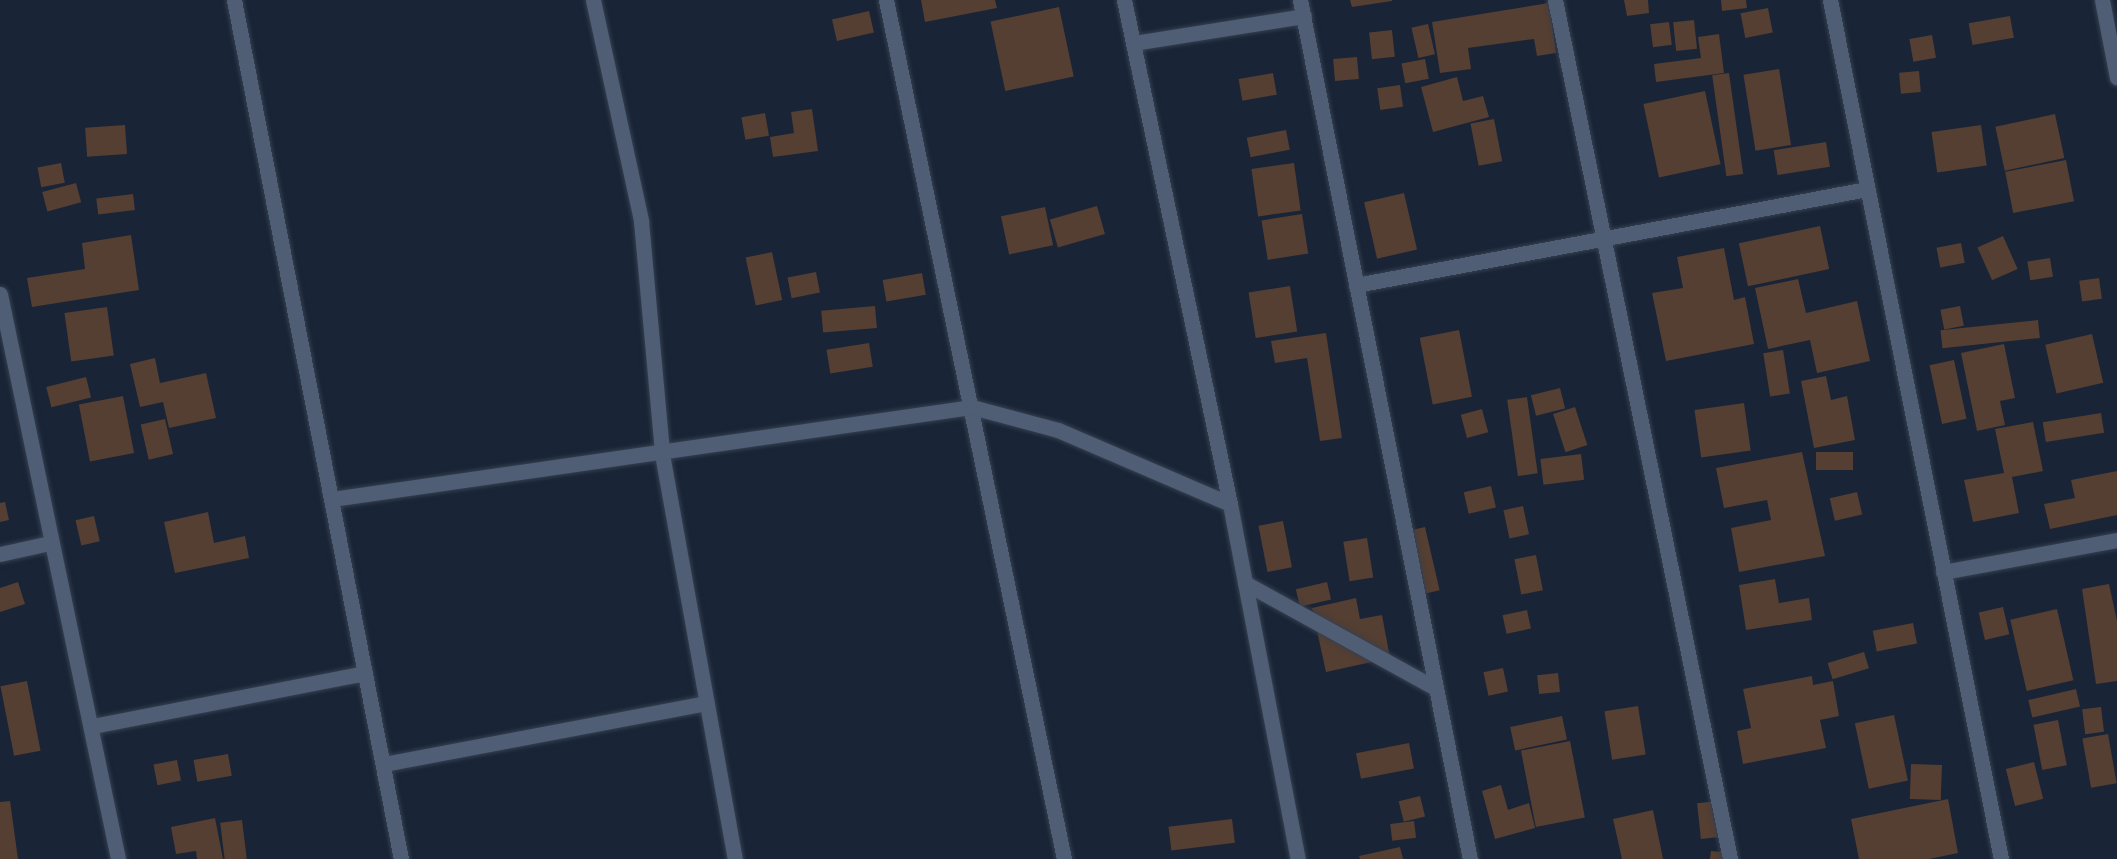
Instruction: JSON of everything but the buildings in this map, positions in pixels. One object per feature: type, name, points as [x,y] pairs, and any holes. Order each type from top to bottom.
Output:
[{"type":"street","points":[[234,0],[401,859]]},
{"type":"street","points":[[593,0],[641,221],[662,454],[735,859]]},
{"type":"street","points":[[886,0],[1064,859]]},
{"type":"street","points":[[1124,0],[1230,504],[1298,859]]},
{"type":"street","points":[[1300,0],[1470,859]]},
{"type":"street","points":[[1555,0],[1730,859]]},
{"type":"street","points":[[1830,0],[2001,859]]},
{"type":"street","points":[[2102,0],[2117,78]]},
{"type":"street","points":[[1134,44],[1304,16]]},
{"type":"street","points":[[1356,285],[1868,189]]},
{"type":"street","points":[[0,294],[50,543],[93,726],[118,859]]},
{"type":"street","points":[[332,499],[662,454],[972,407],[1058,430],[1230,504]]},
{"type":"street","points":[[1944,572],[2117,540]]},
{"type":"street","points":[[0,554],[50,543]]},
{"type":"street","points":[[1245,583],[1436,688]]},
{"type":"street","points":[[93,726],[366,673]]},
{"type":"street","points":[[384,764],[706,703]]}]
